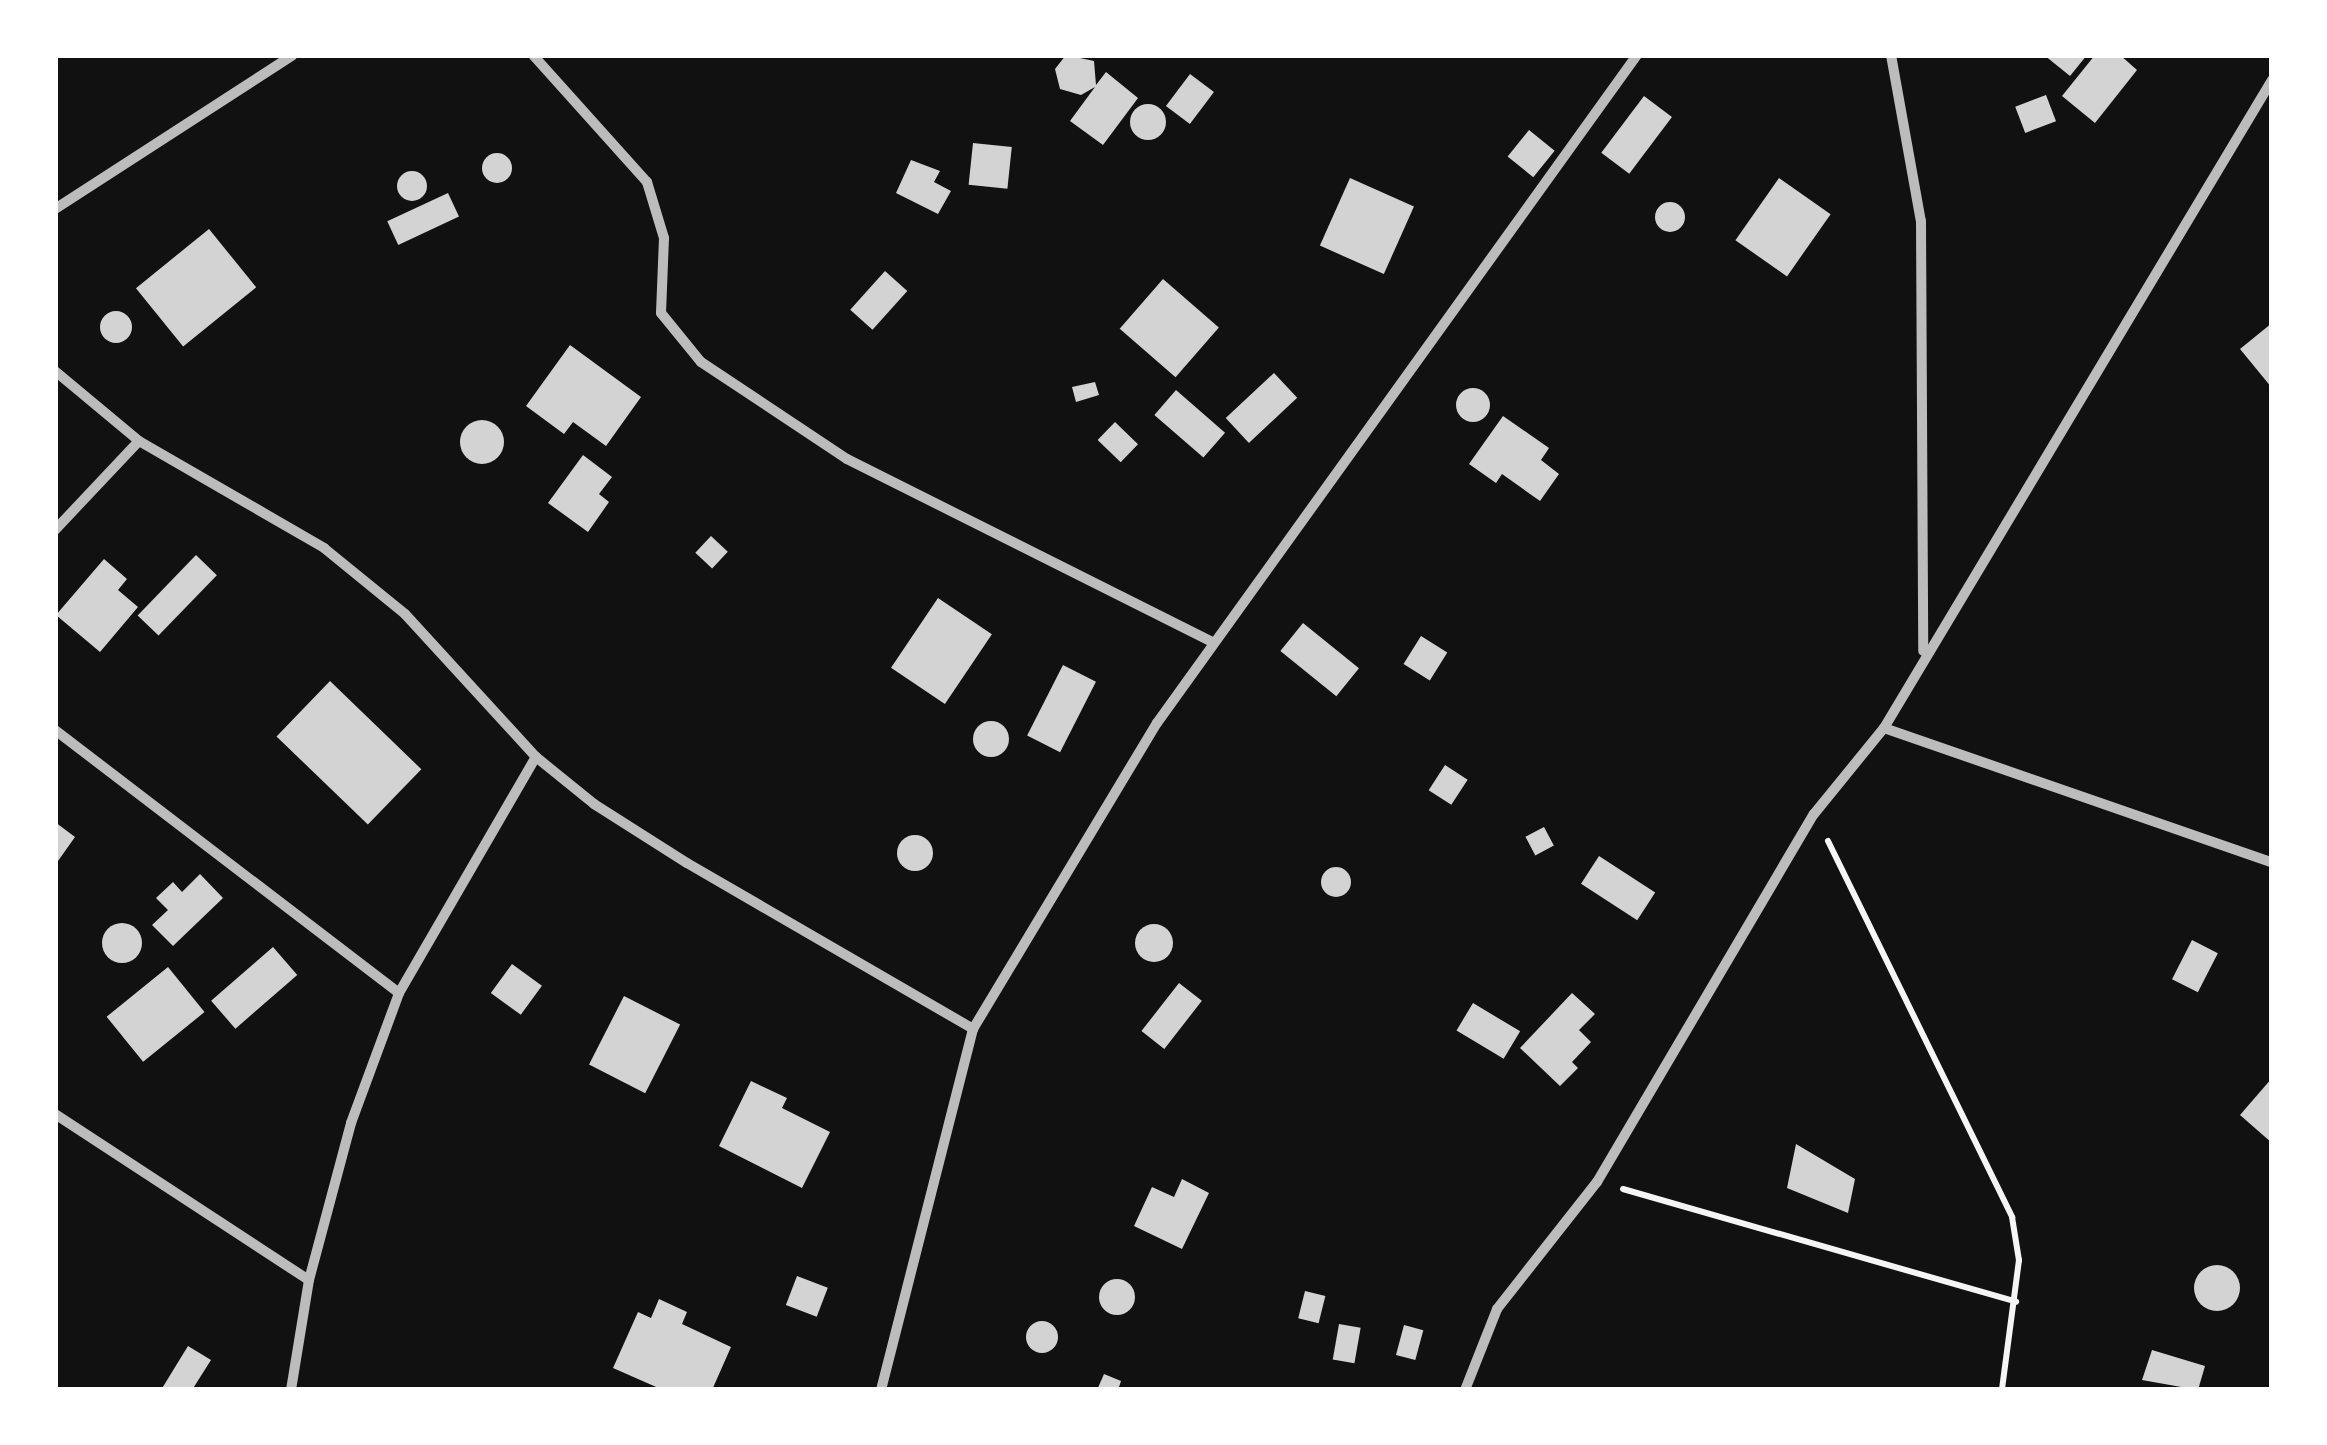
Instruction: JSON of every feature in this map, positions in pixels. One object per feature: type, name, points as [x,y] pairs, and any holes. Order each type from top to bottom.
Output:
[{"type":"street","points":[[55,208],[77,188],[294,55]]},
{"type":"street","points":[[534,55],[647,182],[664,238],[662,314],[701,362],[847,460],[1212,642]]},
{"type":"street","points":[[881,1390],[972,1030],[1115,789],[1212,642],[1637,55]]},
{"type":"street","points":[[1890,55],[1921,221],[1923,655]]},
{"type":"street","points":[[1465,1390],[1496,1310],[1598,1182],[1814,814],[1884,728],[1923,655],[2272,80]]},
{"type":"street","points":[[55,371],[139,441],[324,548],[405,614],[536,757],[594,804],[972,1030]]},
{"type":"street","points":[[55,530],[139,441]]},
{"type":"street","points":[[1884,728],[2272,862]]},
{"type":"street","points":[[55,730],[399,992]]},
{"type":"street","points":[[292,1390],[310,1280],[351,1123],[399,992],[536,757]]},
{"type":"street","points":[[55,1114],[310,1280]]},
{"type":"path","points":[[1814,814],[2012,1217],[2019,1260],[2002,1390]]},
{"type":"path","points":[[1598,1182],[2016,1302]]},
{"type":"building","points":[[1066,55],[1094,61],[1096,85],[1106,72],[1138,98],[1103,145],[1070,121],[1095,87],[1081,95],[1060,89],[1055,69]]},
{"type":"building","points":[[2044,55],[2087,55],[2070,76]]},
{"type":"building","points":[[2095,55],[2120,55],[2137,70],[2095,123],[2062,96]]},
{"type":"building","points":[[1190,74],[1214,92],[1190,124],[1166,106]]},
{"type":"building","points":[[2046,95],[2056,121],[2025,133],[2015,107]]},
{"type":"building","points":[[1644,96],[1672,117],[1629,174],[1601,153]]},
{"type":"building","points":[[1148,104],[1161,109],[1166,122],[1161,135],[1148,140],[1135,135],[1130,122],[1135,109]]},
{"type":"building","points":[[1529,130],[1555,151],[1533,177],[1508,156]]},
{"type":"building","points":[[973,143],[1012,147],[1007,189],[969,185]]},
{"type":"building","points":[[497,153],[508,157],[512,168],[508,179],[497,183],[486,179],[482,168],[486,157]]},
{"type":"building","points":[[911,160],[940,171],[934,182],[951,191],[938,214],[896,193]]},
{"type":"building","points":[[412,171],[423,175],[427,186],[423,197],[412,201],[401,197],[397,186],[401,175]]},
{"type":"building","points":[[1350,178],[1414,206],[1384,274],[1320,246]]},
{"type":"building","points":[[1779,178],[1831,214],[1787,276],[1735,240]]},
{"type":"building","points":[[448,193],[459,217],[398,245],[387,221]]},
{"type":"building","points":[[1670,202],[1680,207],[1685,217],[1680,227],[1670,232],[1660,227],[1655,217],[1660,207]]},
{"type":"building","points":[[209,229],[256,287],[183,346],[136,288]]},
{"type":"building","points":[[885,271],[907,291],[872,330],[850,310]]},
{"type":"building","points":[[1163,279],[1219,328],[1176,377],[1120,329]]},
{"type":"building","points":[[116,311],[127,316],[132,327],[127,338],[116,343],[105,338],[100,327],[105,316]]},
{"type":"building","points":[[2272,323],[2272,388],[2240,349]]},
{"type":"building","points":[[570,345],[641,397],[606,446],[573,422],[564,434],[526,406]]},
{"type":"building","points":[[1274,373],[1297,398],[1249,443],[1226,418]]},
{"type":"building","points":[[1095,382],[1099,395],[1076,402],[1072,387]]},
{"type":"building","points":[[1473,388],[1485,393],[1490,405],[1485,417],[1473,422],[1461,417],[1456,405],[1461,393]]},
{"type":"building","points":[[1176,390],[1225,433],[1203,458],[1154,415]]},
{"type":"building","points":[[1503,416],[1549,448],[1541,460],[1559,474],[1540,501],[1502,474],[1496,483],[1469,464]]},
{"type":"building","points":[[482,420],[498,426],[504,442],[498,458],[482,464],[466,458],[460,442],[466,426]]},
{"type":"building","points":[[1115,422],[1138,444],[1121,462],[1098,440]]},
{"type":"building","points":[[583,455],[612,477],[599,494],[609,502],[588,532],[548,503]]},
{"type":"building","points":[[711,536],[728,552],[712,569],[695,553]]},
{"type":"building","points":[[196,555],[217,575],[159,636],[138,615]]},
{"type":"building","points":[[104,559],[127,579],[118,590],[138,607],[100,652],[56,615]]},
{"type":"building","points":[[938,598],[992,634],[945,704],[891,668]]},
{"type":"building","points":[[1303,623],[1359,668],[1336,696],[1280,651]]},
{"type":"building","points":[[1421,636],[1447,652],[1430,680],[1404,664]]},
{"type":"building","points":[[1063,665],[1096,682],[1060,752],[1027,735]]},
{"type":"building","points":[[330,681],[421,769],[368,825],[277,736]]},
{"type":"building","points":[[991,721],[1004,726],[1009,739],[1004,752],[991,757],[978,752],[973,739],[978,726]]},
{"type":"building","points":[[1445,765],[1468,780],[1451,805],[1429,790]]},
{"type":"building","points":[[55,822],[75,837],[58,861],[55,859]]},
{"type":"building","points":[[1544,827],[1554,846],[1535,855],[1525,837]]},
{"type":"building","points":[[915,835],[928,840],[933,853],[928,866],[915,871],[902,866],[897,853],[902,840]]},
{"type":"building","points":[[1599,856],[1655,892],[1637,920],[1581,884]]},
{"type":"building","points":[[1336,867],[1347,871],[1351,882],[1347,893],[1336,897],[1325,893],[1321,882],[1325,871]]},
{"type":"building","points":[[200,874],[223,898],[173,946],[152,925],[168,910],[156,898],[173,882],[182,892]]},
{"type":"building","points":[[122,923],[136,929],[142,943],[136,957],[122,963],[108,957],[102,943],[108,929]]},
{"type":"building","points":[[1154,924],[1168,929],[1173,943],[1168,957],[1154,962],[1140,957],[1135,943],[1140,929]]},
{"type":"building","points":[[2192,940],[2218,953],[2198,992],[2172,979]]},
{"type":"building","points":[[273,947],[297,975],[235,1029],[211,1001]]},
{"type":"building","points":[[512,964],[542,986],[521,1015],[491,993]]},
{"type":"building","points":[[168,967],[205,1012],[143,1062],[107,1017]]},
{"type":"building","points":[[1179,983],[1202,1001],[1164,1049],[1141,1031]]},
{"type":"building","points":[[1572,993],[1595,1014],[1579,1030],[1591,1042],[1572,1062],[1578,1068],[1560,1086],[1520,1048]]},
{"type":"building","points":[[624,996],[680,1025],[645,1093],[589,1065]]},
{"type":"building","points":[[1473,1003],[1520,1031],[1504,1059],[1457,1030]]},
{"type":"building","points":[[2272,1078],[2272,1143],[2240,1115]]},
{"type":"building","points":[[751,1081],[787,1098],[782,1108],[830,1132],[802,1188],[719,1146]]},
{"type":"building","points":[[1796,1144],[1855,1179],[1848,1213],[1787,1188]]},
{"type":"building","points":[[1182,1179],[1209,1193],[1182,1249],[1134,1226],[1152,1187],[1174,1197]]},
{"type":"building","points":[[2217,1265],[2233,1272],[2240,1288],[2233,1304],[2217,1311],[2201,1304],[2194,1288],[2201,1272]]},
{"type":"building","points":[[797,1276],[828,1288],[817,1317],[786,1305]]},
{"type":"building","points":[[1117,1279],[1130,1284],[1135,1297],[1130,1310],[1117,1315],[1104,1310],[1099,1297],[1104,1284]]},
{"type":"building","points":[[1305,1291],[1325,1296],[1319,1323],[1298,1318]]},
{"type":"building","points":[[659,1299],[687,1312],[682,1324],[731,1347],[712,1390],[663,1390],[613,1368],[638,1312],[651,1318]]},
{"type":"building","points":[[1042,1321],[1053,1326],[1058,1337],[1053,1348],[1042,1353],[1031,1348],[1026,1337],[1031,1326]]},
{"type":"building","points":[[1339,1324],[1361,1328],[1354,1363],[1333,1359]]},
{"type":"building","points":[[1404,1325],[1423,1330],[1415,1360],[1396,1355]]},
{"type":"building","points":[[188,1346],[211,1360],[192,1390],[161,1390]]},
{"type":"building","points":[[2152,1350],[2205,1366],[2198,1390],[2142,1380]]},
{"type":"building","points":[[1104,1374],[1121,1381],[1118,1390],[1097,1390]]}]
